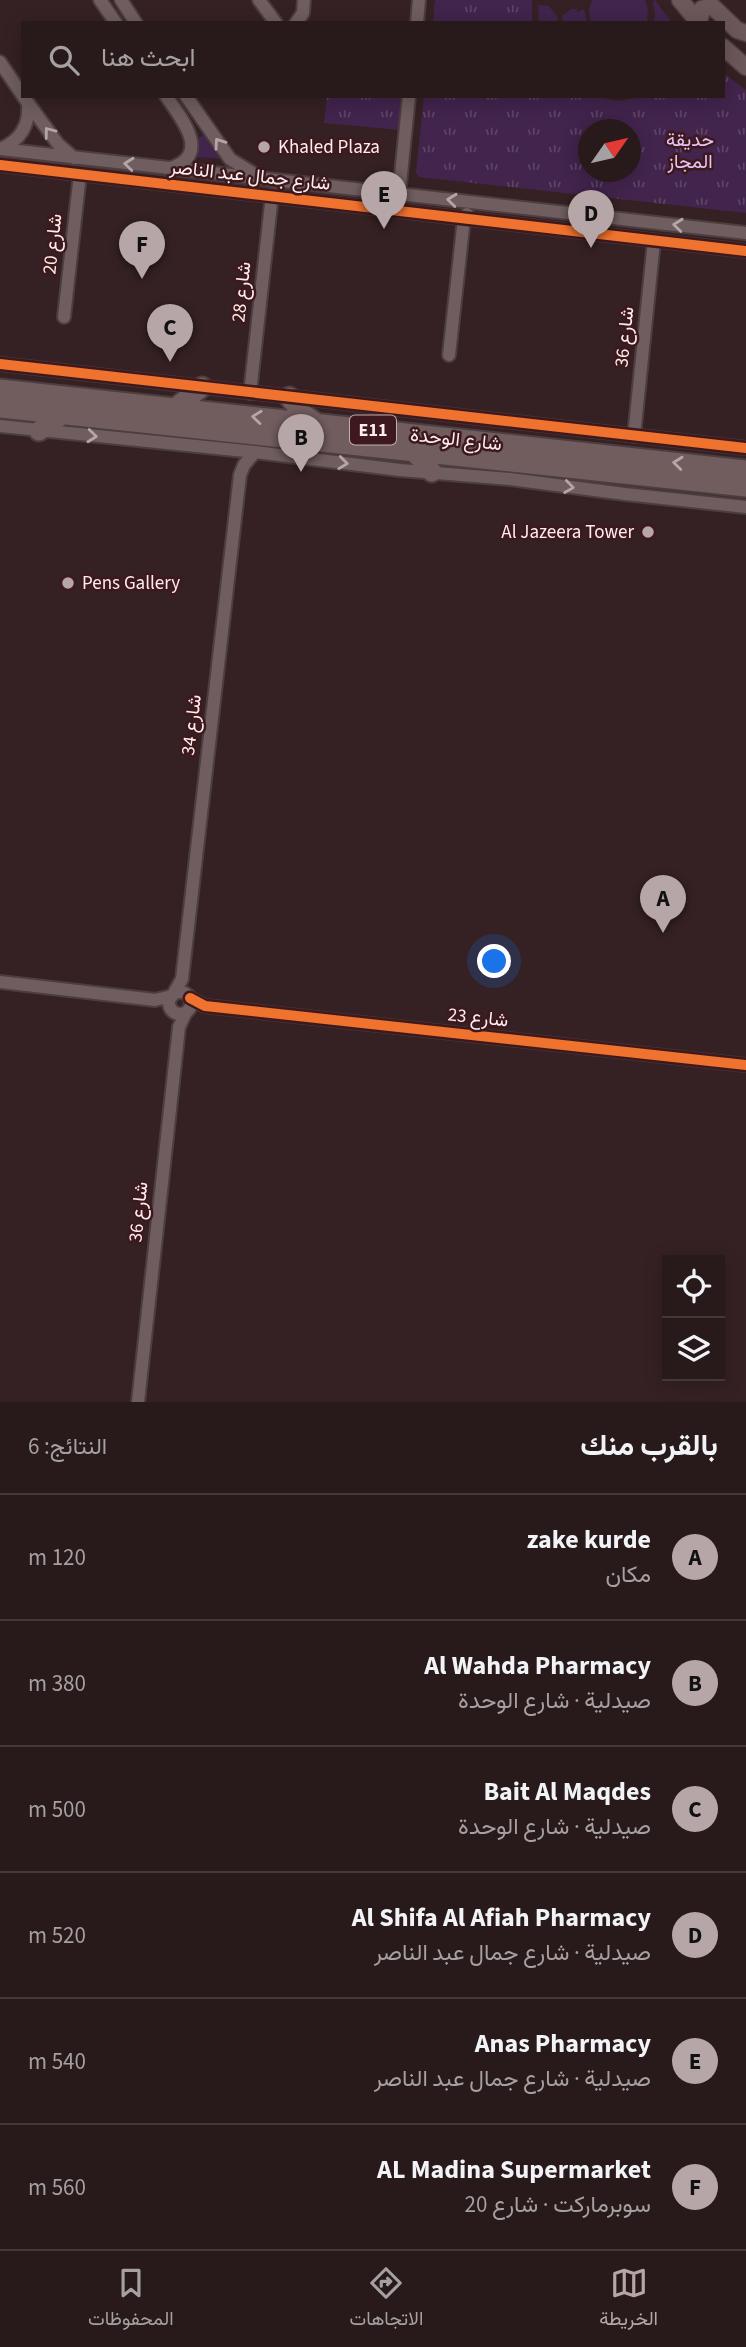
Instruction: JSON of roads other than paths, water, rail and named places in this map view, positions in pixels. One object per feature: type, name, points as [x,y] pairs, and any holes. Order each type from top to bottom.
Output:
[{"type":"highway","points":[[175,408],[202,387]]},
{"type":"highway","name":"شارع الوحدة","points":[[0,388],[746,470]]},
{"type":"highway","points":[[289,397],[302,414],[319,424]]},
{"type":"highway","name":"شارع الوحدة","points":[[0,408],[746,487]]},
{"type":"highway","points":[[39,431],[62,415]]},
{"type":"highway","points":[[216,432],[229,449]]},
{"type":"highway","points":[[415,453],[432,472]]},
{"type":"main road","points":[[680,0],[698,21]]},
{"type":"main road","points":[[715,0],[746,32]]},
{"type":"main road","points":[[699,21],[702,9],[712,6],[737,30],[746,32]]},
{"type":"main road","points":[[725,49],[746,66]]},
{"type":"street","points":[[100,0],[113,19]]},
{"type":"street","points":[[121,0],[135,21]]},
{"type":"street","points":[[259,0],[273,19]]},
{"type":"street","points":[[297,21],[303,13],[304,0]]},
{"type":"street","points":[[417,21],[419,0]]},
{"type":"street","points":[[0,62],[21,94]]},
{"type":"street","points":[[0,149],[15,141],[23,131],[28,117],[24,98]]},
{"type":"street","points":[[24,98],[58,144],[74,158]]},
{"type":"street","points":[[167,98],[187,126],[191,138],[188,156],[178,166],[171,168]]},
{"type":"street","points":[[187,98],[230,159],[262,178]]},
{"type":"street","points":[[399,194],[409,98]]},
{"type":"street","name":"شارع جمال عبد الناصر","points":[[0,149],[746,233]]},
{"type":"street","name":"شارع جمال عبد الناصر","points":[[0,166],[746,251]]},
{"type":"street","name":"شارع 20","points":[[64,317],[80,174]]},
{"type":"street","name":"شارع 28","points":[[250,393],[272,195]]},
{"type":"street","points":[[449,355],[464,218],[470,212],[503,214],[505,206]]},
{"type":"street","points":[[567,230],[572,222],[605,223],[613,218]]},
{"type":"street","name":"شارع 36","points":[[634,436],[654,241]]},
{"type":"street","points":[[0,364],[746,448]]},
{"type":"street","points":[[0,426],[510,479],[746,507]]},
{"type":"street","name":"شارع 34","points":[[229,449],[240,475]]},
{"type":"street","name":"شارع 34","points":[[180,1003],[240,475],[244,465],[255,452]]},
{"type":"street","points":[[0,982],[180,1003]]},
{"type":"street","name":"شارع 36","points":[[138,1402],[180,1003]]},
{"type":"street","name":"شارع 23","points":[[180,1003],[746,1065]]},
{"type":"place","name":"Khaled Plaza","points":[[264,147]]},
{"type":"place","name":"Anas Pharmacy","points":[[384,229]]},
{"type":"place","name":"Al Shifa Al Afiah Pharmacy","points":[[591,248]]},
{"type":"place","name":"AL Madina Supermarket","points":[[142,279]]},
{"type":"place","name":"Bait Al Maqdes","points":[[170,362]]},
{"type":"place","name":"Al Wahda Pharmacy","points":[[301,472]]},
{"type":"place","name":"Al Jazeera Tower","points":[[648,532]]},
{"type":"place","name":"Pens Gallery","points":[[68,583]]},
{"type":"place","name":"zake kurde","points":[[663,933]]},
{"type":"park label","name":"حديقة المجاز","points":[[690,151]]}]
